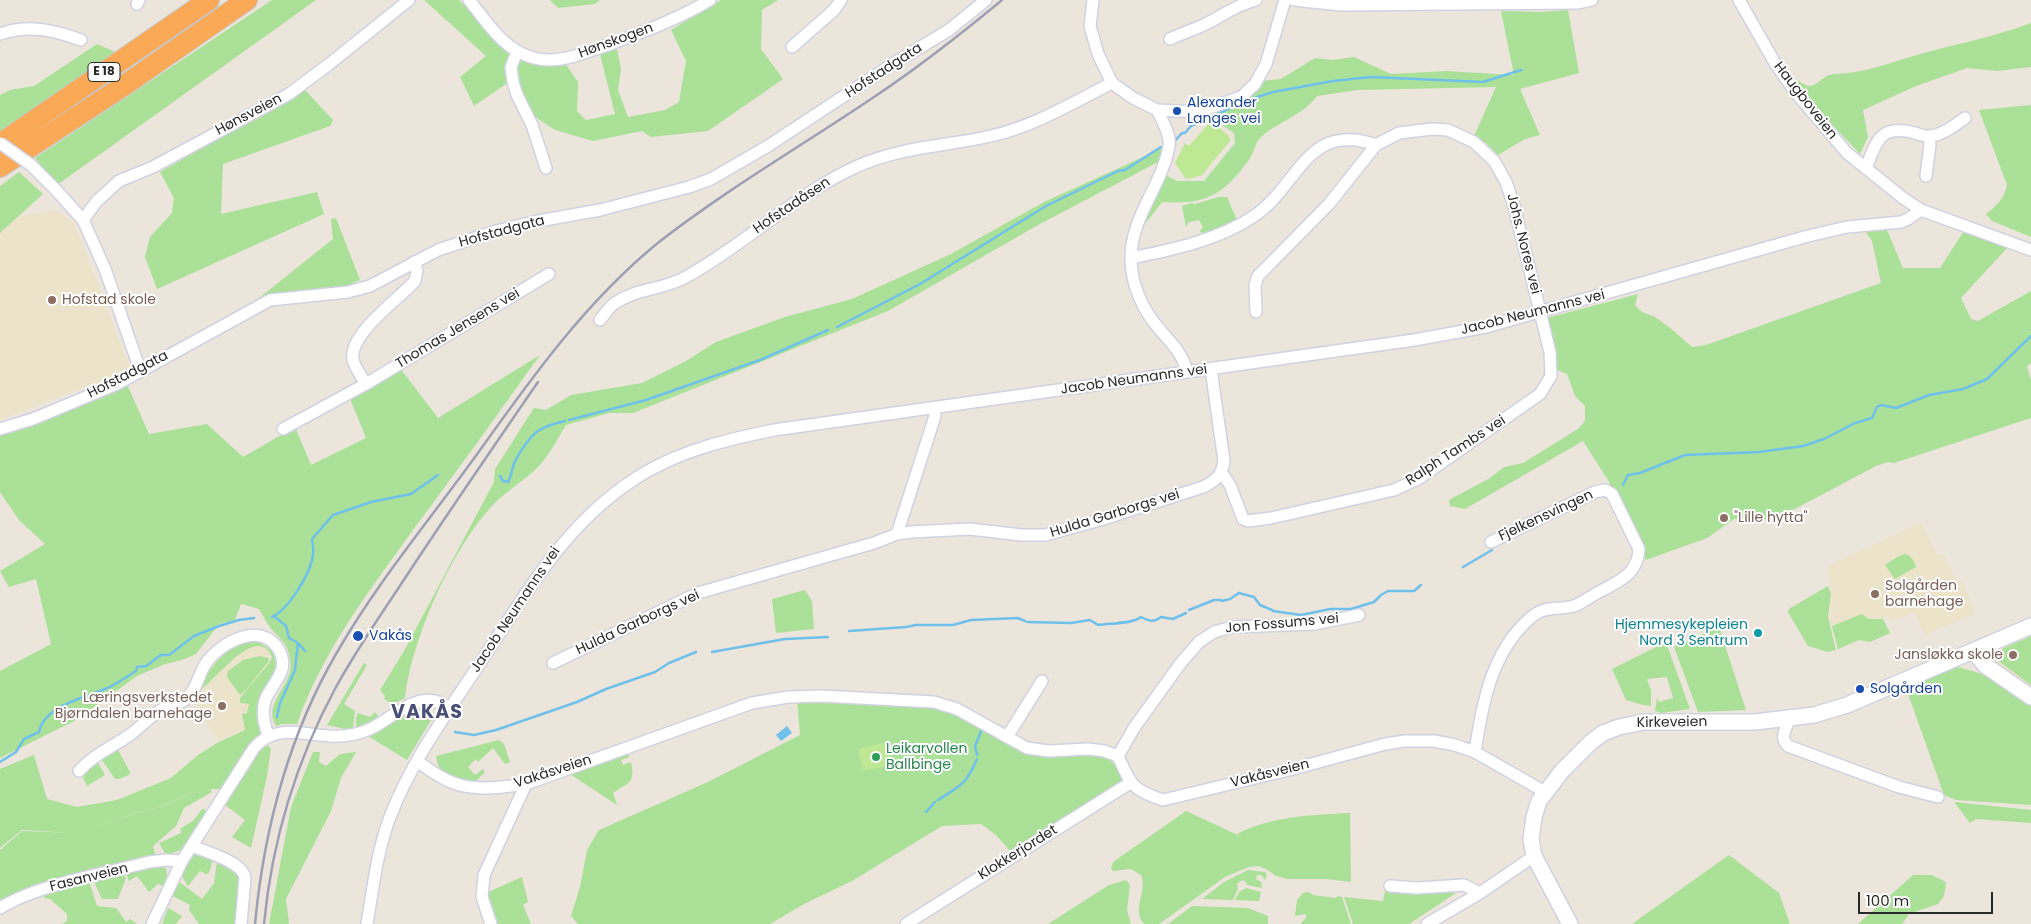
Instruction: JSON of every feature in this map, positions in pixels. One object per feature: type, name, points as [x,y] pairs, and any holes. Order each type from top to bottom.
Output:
[{"type":"highway","name":"E 18","points":[[0,143],[209,0]]},
{"type":"highway","name":"E 18","points":[[0,167],[248,0]]},
{"type":"main road","name":"Kirkeveien","points":[[1570,924],[1534,856],[1531,839],[1534,817],[1545,792],[1562,771],[1590,744],[1604,734],[1619,727],[1658,722],[1731,723],[1789,719],[1814,715],[1842,707],[2031,626]]},
{"type":"main road","points":[[1973,651],[1986,666],[2031,697]]},
{"type":"street","name":"Hønsveien","points":[[83,220],[97,200],[119,181],[153,167],[289,94],[409,0]]},
{"type":"street","name":"Hønskogen","points":[[469,0],[502,40],[518,52],[536,59],[550,60],[581,54],[688,13],[710,0]]},
{"type":"street","points":[[792,47],[834,10],[841,0]]},
{"type":"street","name":"Hofstadgata","points":[[0,429],[33,419],[117,384],[270,300],[348,292],[370,286],[438,250],[496,231],[600,210],[689,187],[711,179],[768,146],[891,65],[949,30],[986,0]]},
{"type":"street","points":[[1092,0],[1090,26],[1098,54],[1112,83],[1133,98],[1157,110],[1198,112],[1241,97],[1254,84],[1266,64],[1285,0]]},
{"type":"street","points":[[1170,39],[1200,27],[1238,4],[1256,0]]},
{"type":"street","points":[[1294,0],[1351,5],[1577,3],[1592,0]]},
{"type":"street","name":"Haugboveien","points":[[1739,0],[1775,63],[1796,94],[1847,153],[1921,210],[2031,250]]},
{"type":"street","points":[[0,34],[35,28],[59,32],[81,40]]},
{"type":"street","points":[[518,52],[511,67],[513,82],[532,126],[546,168]]},
{"type":"street","name":"Hofstadåsen","points":[[600,320],[614,304],[628,295],[667,286],[685,278],[808,192],[857,166],[900,152],[990,136],[1025,126],[1058,112],[1112,83]]},
{"type":"street","points":[[1157,110],[1167,134],[1169,146],[1161,175],[1135,227],[1131,258],[1135,285],[1145,310],[1174,344],[1185,363],[1187,372]]},
{"type":"street","points":[[1866,168],[1879,139],[1887,131],[1899,130],[1929,136],[1946,130],[1965,118]]},
{"type":"street","name":"Johs. Nores vei","points":[[1256,312],[1255,285],[1258,276],[1329,204],[1376,145],[1399,133],[1438,129],[1448,130],[1474,142],[1494,160],[1510,191],[1540,311]]},
{"type":"street","points":[[1926,176],[1929,164],[1929,136]]},
{"type":"street","points":[[1131,258],[1187,245],[1232,228],[1255,216],[1309,157],[1323,146],[1347,138],[1376,145]]},
{"type":"street","points":[[0,143],[31,166],[83,220],[105,269],[140,370]]},
{"type":"street","name":"Jacob Neumanns vei","points":[[449,708],[538,574],[564,540],[586,517],[612,495],[646,472],[689,452],[725,440],[774,430],[1414,340],[1486,327],[1808,236],[1847,227],[1901,222],[1921,210]]},
{"type":"street","points":[[366,384],[355,365],[353,358],[354,349],[358,339],[370,324],[415,281],[416,271],[414,262]]},
{"type":"street","name":"Thomas Jensens vei","points":[[283,429],[366,384],[549,274]]},
{"type":"street","name":"Ralph Tambs vei","points":[[1222,473],[1230,485],[1243,518],[1248,521],[1271,518],[1376,495],[1418,479],[1514,413],[1540,394],[1547,385],[1551,376],[1552,365],[1540,311]]},
{"type":"street","points":[[1211,369],[1223,454],[1222,473]]},
{"type":"street","points":[[897,534],[935,416],[934,408]]},
{"type":"street","name":"Hulda Garborgs vei","points":[[553,663],[698,593],[874,543],[897,534],[970,529],[1022,535],[1045,535],[1100,520],[1203,487],[1211,483],[1222,473]]},
{"type":"street","name":"Fjelkensvingen","points":[[1475,752],[1482,706],[1489,682],[1513,635],[1529,619],[1542,610],[1576,605],[1626,578],[1635,567],[1639,549],[1612,494],[1605,490],[1578,499],[1491,542]]},
{"type":"street","name":"Jon Fossums vei","points":[[1118,756],[1134,728],[1180,664],[1207,636],[1222,629],[1232,627],[1314,624],[1359,615]]},
{"type":"street","points":[[78,771],[96,755],[132,733],[144,721],[187,698],[212,656],[235,640],[249,635],[263,636],[273,642],[278,648],[283,662],[279,679],[266,698],[264,707],[265,727],[268,735]]},
{"type":"street","points":[[1007,737],[1042,681]]},
{"type":"street","name":"Vakåsveien","points":[[418,762],[442,778],[463,786],[488,789],[526,784],[752,703],[788,697],[831,696],[934,702],[957,709],[1027,748],[1049,751],[1088,749],[1104,751],[1118,756]]},
{"type":"street","points":[[152,924],[182,861],[254,748],[268,735],[283,732],[351,736],[377,725],[415,701],[436,701],[449,708],[404,785],[389,819],[377,862],[366,924]]},
{"type":"street","points":[[1789,719],[1783,736],[1788,746],[1899,787],[1938,797]]},
{"type":"street","name":"Vakåsveien","points":[[1130,783],[1151,796],[1163,800],[1385,744],[1405,741],[1455,745],[1475,752],[1545,792]]},
{"type":"street","points":[[1118,756],[1130,783]]},
{"type":"street","name":"Klokkerjordet","points":[[906,924],[1130,783]]},
{"type":"street","points":[[490,924],[482,897],[484,874],[526,784]]},
{"type":"street","points":[[192,846],[232,863],[243,871],[246,878],[241,924]]},
{"type":"street","points":[[1427,924],[1534,856]]},
{"type":"street","name":"Fasanveien","points":[[0,908],[33,892],[149,862],[182,861]]},
{"type":"street","points":[[1390,886],[1416,888],[1464,885],[1480,892]]},
{"type":"shaded area","name":"Hofstad skole","points":[[54,210],[74,223],[130,367],[109,378],[0,420],[0,233],[20,216]]},
{"type":"shaded area","points":[[1920,523],[1937,555],[1944,555],[1956,580],[1963,583],[1976,614],[1924,635],[1915,612],[1891,622],[1888,616],[1883,619],[1890,633],[1870,642],[1859,640],[1838,649],[1829,617],[1832,594],[1827,566]]},
{"type":"shaded area","name":"Jansløkka skole","points":[[2031,633],[2031,688],[1993,662],[1999,647]]},
{"type":"shaded area","points":[[248,639],[264,642],[273,650],[278,664],[275,676],[258,709],[258,724],[218,741],[193,698],[208,669],[217,658]]},
{"type":"green space","points":[[272,0],[316,0],[57,185],[35,158]]},
{"type":"green space","points":[[424,0],[459,0],[514,53],[565,63],[578,82],[577,111],[586,120],[615,114],[600,54],[617,49],[621,69],[618,90],[628,117],[665,110],[679,102],[686,61],[671,30],[721,0],[778,0],[762,10],[761,49],[783,79],[708,131],[651,137],[642,131],[593,141],[555,130],[534,116],[506,84],[474,106],[460,77],[486,56]]},
{"type":"green space","points":[[550,0],[600,0],[595,4],[558,8]]},
{"type":"green space","points":[[1568,10],[1579,73],[1520,89],[1540,135],[1525,139],[1498,155],[1486,143],[1474,136],[1496,87],[1358,90],[1317,96],[1305,108],[1262,136],[1240,172],[1222,189],[1212,195],[1190,202],[1162,202],[1142,228],[1151,199],[1164,174],[1177,181],[1204,181],[1235,143],[1234,133],[1204,113],[1261,81],[1281,79],[1315,58],[1332,60],[1354,57],[1391,74],[1446,71],[1514,75],[1501,11],[1541,12]]},
{"type":"green space","points":[[2031,23],[2031,67],[1997,71],[1967,68],[1916,86],[1863,110],[1868,137],[1860,154],[1823,115],[1795,79],[1805,85],[1812,86],[1826,76],[1876,67]]},
{"type":"green space","points":[[97,44],[115,52],[0,132],[0,95],[10,90],[34,86]]},
{"type":"green space","points":[[305,90],[333,120],[330,126],[223,164],[221,214],[317,192],[324,214],[157,289],[145,257],[150,237],[172,213],[174,198],[160,172]]},
{"type":"green space","points":[[2031,105],[2031,237],[1992,221],[1986,214],[1997,205],[2007,185],[1979,110]]},
{"type":"green space","points":[[1211,121],[1229,136],[1230,141],[1202,175],[1189,179],[1185,178],[1175,163],[1185,143],[1189,146]]},
{"type":"green space","points":[[1165,147],[1160,161],[1038,225],[888,311],[633,413],[609,413],[566,425],[540,465],[495,503],[464,544],[449,568],[425,622],[409,674],[405,698],[393,704],[384,699],[385,696],[380,690],[404,651],[494,482],[495,469],[534,408],[546,410],[571,395],[642,383],[686,361],[716,342],[785,317],[852,299],[951,254],[1044,202]]},
{"type":"green space","points":[[19,172],[43,194],[0,233],[0,186]]},
{"type":"green space","points":[[1218,197],[1227,197],[1237,220],[1236,222],[1202,236],[1200,230],[1203,228],[1199,220],[1189,222],[1186,227],[1182,206]]},
{"type":"green space","points":[[336,218],[360,280],[344,287],[259,298],[333,239],[331,219]]},
{"type":"green space","points":[[1887,230],[1903,268],[1940,268],[1964,231],[2009,246],[1961,298],[1971,319],[1978,321],[2031,291],[2031,363],[2027,366],[2031,380],[2031,418],[1894,463],[1888,462],[1876,466],[1789,512],[1773,518],[1755,521],[1734,519],[1707,538],[1646,560],[1608,480],[1583,441],[1465,509],[1450,506],[1449,500],[1490,478],[1504,467],[1523,463],[1578,429],[1585,421],[1585,406],[1575,396],[1567,374],[1555,369],[1545,325],[1547,318],[1638,294],[1635,305],[1642,312],[1655,317],[1692,347],[1706,345],[1881,283],[1872,241],[1866,232]]},
{"type":"green space","points":[[540,355],[348,623],[319,672],[297,724],[276,726],[273,717],[275,701],[291,668],[288,650],[259,609],[241,604],[235,620],[219,624],[196,654],[137,676],[76,720],[0,758],[0,671],[51,644],[36,579],[9,587],[0,571],[45,544],[19,520],[0,492],[0,431],[126,382],[149,434],[207,424],[243,457],[295,427],[311,465],[366,438],[349,396],[400,368],[438,418]]},
{"type":"green space","points":[[1905,554],[1912,559],[1916,567],[1895,579],[1885,565]]},
{"type":"green space","points":[[1828,586],[1831,594],[1828,617],[1836,650],[1828,652],[1808,646],[1788,612],[1789,609]]},
{"type":"green space","points":[[805,590],[812,601],[814,629],[776,633],[772,599]]},
{"type":"green space","points":[[1862,614],[1869,619],[1883,619],[1890,633],[1870,642],[1859,640],[1838,649],[1832,626]]},
{"type":"green space","points":[[1719,627],[1746,710],[1698,712],[1674,647]]},
{"type":"green space","name":"Jansløkka skole","points":[[2031,636],[2031,685],[1997,660],[2002,649]]},
{"type":"green space","points":[[256,640],[272,651],[275,658],[274,672],[260,696],[257,706],[257,724],[260,723],[260,733],[220,789],[210,789],[212,792],[184,808],[176,826],[153,846],[156,856],[0,901],[0,850],[22,831],[73,833],[22,830],[0,848],[0,769],[34,755],[47,799],[77,807],[117,800],[171,778],[198,755],[217,743],[245,730],[242,714],[247,713],[249,704],[240,703],[240,698],[272,657],[265,648],[256,646],[245,650],[197,692],[213,666],[228,651],[245,642]],"holes":[[[204,789],[164,805],[73,833],[163,805]]]},
{"type":"green space","points":[[1666,642],[1690,709],[1661,713],[1655,711],[1657,698],[1659,702],[1673,698],[1667,677],[1647,679],[1651,690],[1651,706],[1643,705],[1626,700],[1612,669]]},
{"type":"green space","points":[[260,656],[268,658],[269,661],[240,695],[227,677],[228,671],[243,660]]},
{"type":"green space","points":[[364,663],[367,665],[344,704],[355,711],[353,728],[345,729],[327,725]]},
{"type":"green space","points":[[1958,667],[1986,675],[2031,705],[2031,805],[1956,800],[1944,795],[1906,688]]},
{"type":"green space","points":[[797,700],[920,704],[961,716],[1023,751],[1103,755],[1115,765],[1122,780],[1119,785],[1012,853],[996,835],[981,824],[942,826],[852,881],[804,904],[770,924],[578,924],[571,916],[580,887],[587,850],[599,830],[708,782],[800,735]]},
{"type":"green space","points":[[421,709],[429,709],[433,717],[407,760],[368,736],[404,716]]},
{"type":"green space","points":[[375,712],[379,717],[358,727],[356,726],[358,713],[370,717]]},
{"type":"green space","points":[[499,740],[504,744],[510,762],[505,764],[493,748],[478,762],[476,759],[468,767],[475,775],[483,769],[485,772],[476,781],[459,780],[442,771],[439,766],[436,756]]},
{"type":"green space","name":"Leikarvollen Ballbinge","points":[[888,742],[893,765],[863,771],[858,749]]},
{"type":"green space","points":[[265,744],[271,748],[267,776],[251,848],[232,837],[245,820],[225,805],[259,750]]},
{"type":"green space","points":[[115,749],[118,750],[130,772],[129,775],[119,779],[115,779],[100,757]]},
{"type":"green space","points":[[313,752],[320,752],[319,762],[326,766],[340,754],[356,752],[341,778],[331,811],[286,899],[289,924],[269,924],[291,807]]},
{"type":"green space","points":[[628,752],[629,757],[621,760],[623,765],[631,762],[632,778],[627,784],[613,793],[617,805],[570,774]]},
{"type":"green space","points":[[97,761],[105,775],[87,786],[82,775]]},
{"type":"green space","points":[[1954,802],[2031,810],[2031,823],[1976,819],[1970,823]]},
{"type":"green space","points":[[202,809],[205,809],[205,813],[184,849],[166,855],[159,843],[181,833],[180,829],[193,821]]},
{"type":"green space","points":[[1186,811],[1242,837],[1237,834],[1264,823],[1306,816],[1350,813],[1351,882],[1326,879],[1287,879],[1276,876],[1258,866],[1249,867],[1225,877],[1159,924],[1144,924],[1139,912],[1143,888],[1141,875],[1131,869],[1113,871],[1111,868],[1113,862]]},
{"type":"green space","points":[[197,851],[213,859],[209,873],[206,874],[200,871],[188,886],[181,875],[193,853]]},
{"type":"green space","points":[[1729,855],[1779,893],[1790,924],[1632,924]]},
{"type":"green space","points":[[217,861],[242,872],[234,924],[199,924],[189,910],[190,905],[171,895],[178,881],[202,899],[214,883]]},
{"type":"green space","points":[[159,865],[166,869],[167,876],[163,886],[158,884],[149,892],[137,876],[129,881],[126,873]]},
{"type":"green space","points":[[1248,870],[1265,872],[1267,875],[1265,880],[1261,875],[1257,875],[1256,879],[1261,882],[1262,888],[1247,885],[1242,880],[1237,884],[1238,889],[1233,900],[1202,899],[1224,882]]},
{"type":"green space","points":[[122,873],[126,878],[118,899],[102,899],[95,884],[96,880]]},
{"type":"green space","points":[[1913,875],[1932,875],[1946,882],[1944,896],[1938,904],[1909,914],[1902,924],[1858,924]]},
{"type":"green space","points":[[522,877],[528,902],[523,905],[531,924],[495,924],[486,893]]},
{"type":"green space","points":[[1126,880],[1130,885],[1127,910],[1131,924],[1048,924],[1109,885]]},
{"type":"green space","points":[[89,881],[97,906],[116,908],[126,922],[130,919],[137,924],[62,924],[67,921],[67,914],[42,894]]},
{"type":"green space","points":[[1246,888],[1261,892],[1259,901],[1235,900],[1239,892]]},
{"type":"green space","points":[[1385,891],[1456,893],[1409,924],[1353,924],[1344,897],[1383,901]]},
{"type":"green space","points":[[1309,892],[1313,895],[1342,897],[1351,924],[1300,924],[1306,918],[1306,914],[1295,916],[1297,900],[1303,893]]},
{"type":"green space","points":[[1192,906],[1248,908],[1268,916],[1268,924],[1168,924]]},
{"type":"green space","points":[[168,908],[182,916],[176,924],[162,924]]},
{"type":"water","points":[[787,726],[792,733],[781,741],[776,735]]},
{"type":"waterway","points":[[1248,100],[1273,92],[1333,81],[1371,77],[1483,82],[1521,70]]},
{"type":"waterway","points":[[1172,144],[1191,126],[1239,104]]},
{"type":"waterway","points":[[837,327],[920,284],[1046,206],[1118,171],[1125,170],[1161,147]]},
{"type":"waterway","points":[[569,420],[646,400],[760,360],[828,330]]},
{"type":"waterway","points":[[1623,485],[1628,475],[1640,473],[1685,455],[1759,452],[1803,446],[1824,439],[1855,423],[1872,418],[1877,407],[1881,405],[1896,408],[1929,395],[1963,389],[1987,379],[2031,336]]},
{"type":"waterway","points":[[500,476],[503,481],[508,482],[514,463],[527,442],[541,429],[565,421]]},
{"type":"waterway","points":[[272,617],[285,607],[298,590],[311,563],[312,539],[333,515],[371,502],[411,494],[438,475]]},
{"type":"waterway","points":[[1463,567],[1492,550]]},
{"type":"waterway","points":[[1273,611],[1301,615],[1330,609],[1351,609],[1374,602],[1388,591],[1414,591],[1421,585]]},
{"type":"waterway","points":[[1222,601],[1230,599],[1239,593],[1254,597],[1260,605],[1272,610]]},
{"type":"waterway","points":[[1189,610],[1214,600],[1221,600]]},
{"type":"waterway","points":[[1027,622],[1071,623],[1090,620],[1098,625],[1127,622],[1141,617],[1151,621],[1161,617],[1173,619],[1186,613]]},
{"type":"waterway","points":[[274,616],[286,626],[289,638],[298,643],[295,670],[280,703],[277,717]]},
{"type":"waterway","points":[[0,762],[16,752],[24,739],[39,732],[42,723],[57,709],[113,685],[136,671],[137,667],[146,666],[161,655],[169,655],[194,636],[219,626],[254,618]]},
{"type":"waterway","points":[[849,631],[916,625],[953,625],[971,620],[1018,618],[1025,621]]},
{"type":"waterway","points":[[712,652],[785,639],[828,637]]},
{"type":"waterway","points":[[298,643],[305,651]]},
{"type":"waterway","points":[[455,732],[474,735],[496,730],[655,672],[669,663],[696,652]]},
{"type":"waterway","points":[[977,755],[975,746],[982,729]]},
{"type":"waterway","points":[[938,800],[966,780],[977,759]]},
{"type":"waterway","points":[[926,812],[935,802]]},
{"type":"railway","points":[[255,924],[265,853],[281,784],[304,718],[319,686],[336,654],[385,578],[560,343],[607,290],[659,242],[738,185],[891,86],[940,50],[1002,0]]},
{"type":"railway","points":[[264,924],[273,862],[288,802],[309,744],[336,687],[373,626],[538,382]]},
{"type":"place","name":"Alexander Langes vei","points":[[1177,111]]},
{"type":"place","name":"Hofstad skole","points":[[52,300]]},
{"type":"place","name":"\"Lille hytta\"","points":[[1724,518]]},
{"type":"place","name":"Solgården barnehage","points":[[1875,594]]},
{"type":"place","name":"Hjemmesykepleien Nord 3 Sentrum","points":[[1758,633]]},
{"type":"place","name":"Vakås","points":[[358,636]]},
{"type":"place","name":"Jansløkka skole","points":[[2013,655]]},
{"type":"place","name":"Solgården","points":[[1860,689]]},
{"type":"place","name":"Læringsverkstedet Bjørndalen barnehage","points":[[222,706]]},
{"type":"place","name":"Leikarvollen Ballbinge","points":[[876,757]]},
{"type":"district","name":"VAKÅS","points":[[427,713]]}]
